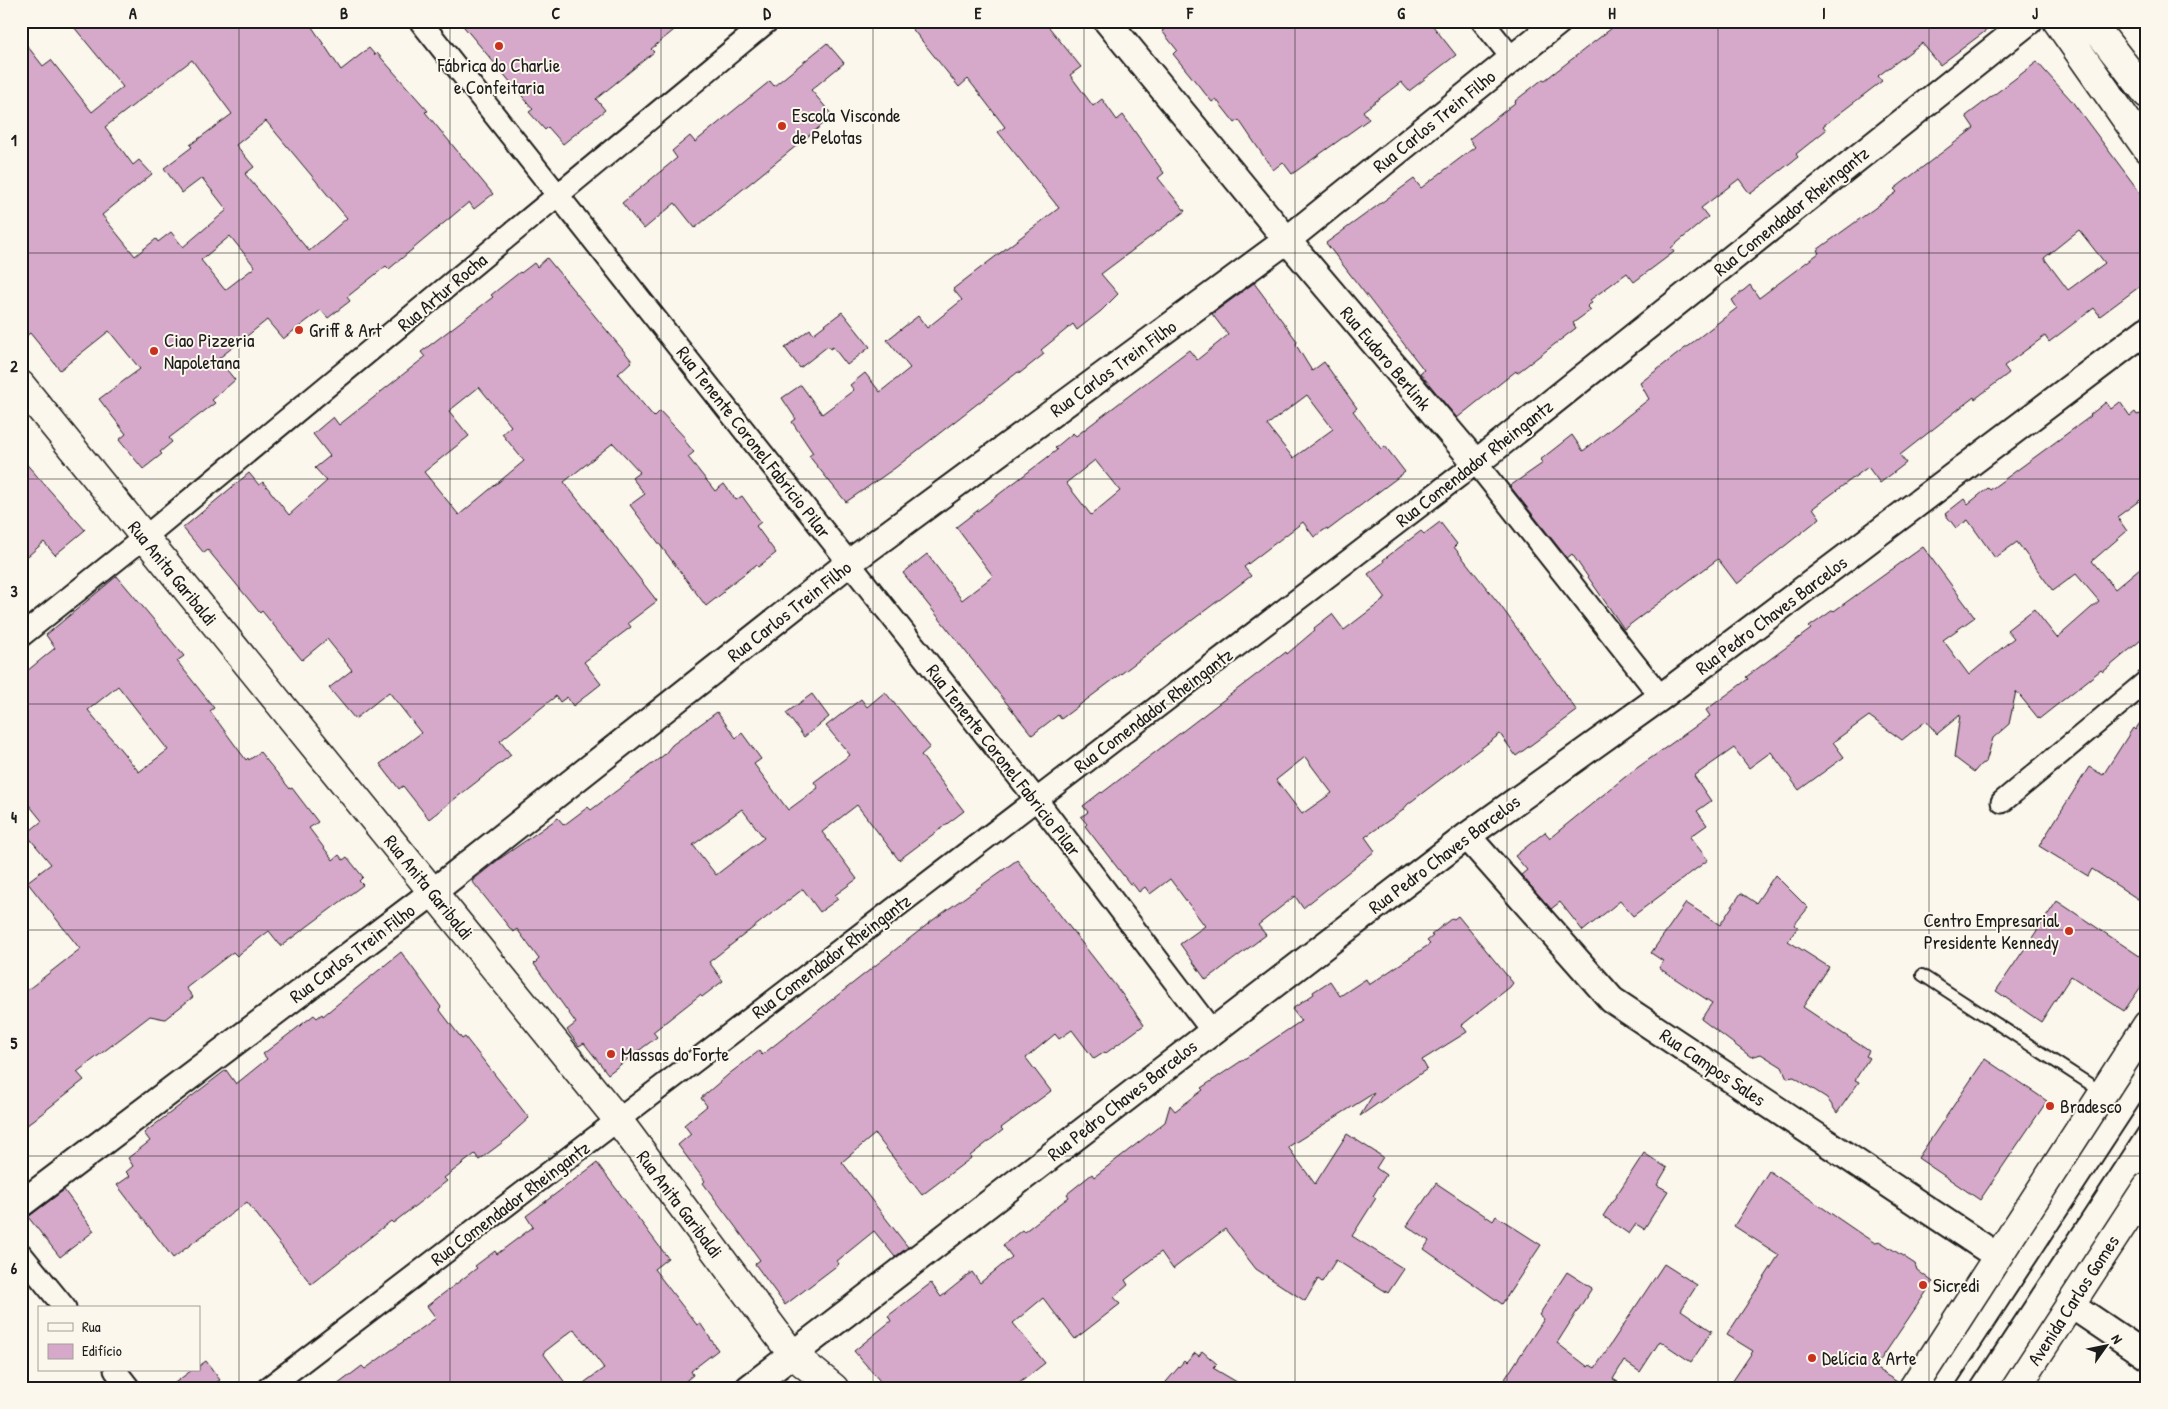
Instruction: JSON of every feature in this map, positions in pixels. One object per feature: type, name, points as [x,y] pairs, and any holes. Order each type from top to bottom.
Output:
[{"type":"main road","points":[[2057,21],[2147,149]]},
{"type":"main road","points":[[2090,21],[2147,94]]},
{"type":"main road","name":"Rua Anita Garibaldi","points":[[21,385],[618,1120],[792,1354],[834,1388]]},
{"type":"main road","points":[[1913,1388],[2147,1025]]},
{"type":"main road","name":"Avenida Carlos Gomes","points":[[2016,1388],[2147,1187]]},
{"type":"street","name":"Rua Tenente Coronel Fabricio Pilar","points":[[420,21],[1036,800],[1212,1031]]},
{"type":"street","name":"Rua Artur Rocha","points":[[21,636],[145,538],[768,21]]},
{"type":"street","name":"Rua Eudoro Berlink","points":[[1107,21],[1287,240],[1476,463],[1662,697]]},
{"type":"street","points":[[1482,21],[1512,58]]},
{"type":"street","name":"Rua Carlos Trein Filho","points":[[21,1204],[433,892],[849,563],[1287,240],[1558,21]]},
{"type":"street","name":"Rua Comendador Rheingantz","points":[[268,1388],[1476,463],[2029,21]]},
{"type":"street","name":"Rua Pedro Chaves Barcelos","points":[[748,1388],[1466,836],[1662,697],[2147,330]]},
{"type":"street","points":[[2002,802],[2147,681]]},
{"type":"street","name":"Rua Campos Sales","points":[[1466,836],[1612,1000],[1997,1256]]},
{"type":"street","points":[[21,1254],[63,1306]]},
{"type":"street","points":[[2070,1304],[2147,1356]]},
{"type":"street","points":[[117,1372],[129,1388]]},
{"type":"lane","points":[[1922,975],[2103,1092]]},
{"type":"lane","points":[[1961,1388],[2147,1104]]},
{"type":"building","points":[[69,21],[308,21],[341,70],[369,48],[375,55],[377,53],[428,111],[425,112],[493,194],[474,209],[469,202],[389,269],[386,266],[347,297],[350,301],[328,318],[321,310],[283,339],[267,320],[218,359],[235,380],[212,400],[215,403],[169,438],[172,442],[160,452],[162,454],[143,469],[119,440],[126,434],[99,399],[140,369],[109,331],[60,370],[30,333],[21,340],[21,38],[43,66],[51,60],[92,112],[123,87]],"holes":[[[192,60],[232,114],[190,145],[192,147],[164,168],[182,193],[202,178],[227,210],[183,247],[171,232],[158,242],[156,239],[135,256],[102,215],[152,174],[139,160],[133,165],[105,127]],[[266,121],[347,218],[309,251],[245,174],[254,167],[236,145]],[[230,236],[255,267],[225,290],[201,260]]]},
{"type":"building","points":[[459,21],[685,21],[651,49],[654,52],[596,99],[605,110],[563,144],[548,127],[545,130],[529,112],[533,109]]},
{"type":"building","points":[[906,21],[1044,21],[1081,67],[1070,75],[1093,106],[1102,99],[1117,120],[1123,115],[1164,173],[1158,178],[1185,211],[1101,274],[1118,294],[1101,311],[1077,330],[1073,324],[1041,350],[1044,354],[1020,373],[1018,372],[895,468],[846,502],[809,456],[813,453],[792,422],[796,419],[782,398],[801,385],[822,414],[854,390],[850,385],[865,373],[880,392],[910,368],[887,340],[918,316],[927,328],[962,300],[953,289],[1059,208],[998,132],[1005,127],[968,79],[959,87]]},
{"type":"building","points":[[1175,21],[1429,21],[1456,55],[1409,91],[1401,82],[1363,111],[1369,119],[1292,174],[1283,162],[1273,170],[1239,120],[1235,123],[1216,99],[1212,102],[1173,54],[1177,50],[1162,31]]},
{"type":"building","points":[[1621,21],[1999,21],[1940,65],[1922,43],[1878,76],[1882,81],[1823,126],[1826,130],[1796,154],[1798,157],[1750,194],[1739,179],[1701,208],[1708,217],[1671,248],[1674,252],[1634,282],[1627,273],[1590,300],[1592,303],[1587,306],[1591,310],[1573,323],[1576,328],[1517,373],[1516,371],[1457,418],[1420,373],[1424,370],[1326,243],[1414,179],[1421,188],[1475,147],[1469,139],[1543,79],[1545,80]]},
{"type":"building","points":[[827,43],[844,63],[811,90],[833,116],[695,228],[675,203],[644,229],[622,203],[677,158],[672,151],[690,136],[695,142],[770,81],[774,86]]},
{"type":"building","points":[[2037,62],[2071,100],[2147,202],[2147,281],[2100,316],[2094,308],[2049,342],[2045,336],[2004,366],[2009,373],[1975,399],[1974,397],[1900,455],[1906,463],[1880,483],[1868,467],[1813,508],[1820,518],[1737,584],[1718,559],[1624,629],[1572,554],[1567,558],[1510,486],[1543,463],[1540,460],[1572,435],[1583,451],[1649,399],[1640,383],[1737,308],[1732,300],[1750,285],[1759,298],[1819,253],[1817,250],[1897,192],[1894,189],[1974,128],[1966,116]],"holes":[[[2079,230],[2105,263],[2068,290],[2044,258]]]},
{"type":"building","points":[[547,258],[632,361],[618,374],[654,417],[660,411],[686,439],[684,440],[694,452],[688,457],[715,491],[724,484],[736,500],[742,496],[761,522],[756,526],[776,553],[758,567],[756,565],[723,590],[724,592],[706,606],[630,505],[645,494],[632,478],[640,472],[613,443],[564,482],[657,601],[628,623],[631,627],[584,662],[601,684],[573,706],[567,697],[560,702],[556,696],[500,741],[511,755],[429,819],[403,786],[399,789],[380,764],[421,733],[389,692],[355,719],[329,688],[352,670],[327,639],[302,660],[208,550],[204,553],[183,528],[249,473],[259,485],[263,482],[289,515],[327,481],[315,468],[330,456],[313,434],[333,417],[339,425],[425,357],[421,352],[493,297],[491,295],[534,263],[537,267]],"holes":[[[479,387],[511,426],[502,434],[524,461],[459,515],[424,472],[469,436],[449,411]]]},
{"type":"building","points":[[1254,283],[1297,341],[1296,345],[1312,371],[1324,362],[1357,408],[1353,411],[1381,449],[1385,446],[1405,472],[1328,530],[1327,528],[1314,537],[1303,522],[1244,567],[1251,576],[1061,719],[1058,715],[1032,735],[903,573],[927,554],[962,600],[993,576],[956,527],[1057,450],[1055,448],[1073,433],[1076,436],[1189,350],[1197,360],[1228,335],[1212,314]],"holes":[[[1307,395],[1333,429],[1293,458],[1267,425]],[[1095,460],[1120,491],[1091,515],[1066,483]]]},
{"type":"building","points":[[842,312],[870,347],[847,365],[833,347],[830,349],[828,346],[800,368],[785,348],[810,329],[813,334]]},
{"type":"building","points":[[2106,402],[2111,409],[2120,402],[2130,416],[2135,412],[2137,415],[2140,414],[2147,424],[2147,495],[2117,517],[2127,531],[2092,561],[2115,589],[2147,562],[2147,635],[2103,672],[2101,670],[2039,719],[2016,691],[2009,724],[1993,738],[1986,762],[1981,764],[1974,772],[1954,757],[1960,715],[1937,734],[1926,721],[1902,740],[1869,716],[1833,742],[1844,757],[1799,790],[1771,752],[1749,768],[1734,748],[1694,776],[1711,801],[1697,811],[1707,825],[1690,837],[1708,860],[1633,916],[1620,901],[1583,931],[1560,902],[1551,909],[1521,875],[1527,870],[1515,856],[1545,832],[1550,838],[1630,773],[1710,716],[1706,710],[1748,679],[1746,677],[1811,629],[1809,627],[1923,547],[1975,617],[1943,640],[1969,675],[2014,638],[2007,630],[2034,609],[2057,638],[2099,601],[2076,574],[2053,591],[2017,542],[1995,558],[1968,520],[1956,528],[1945,514],[1964,499],[1968,504],[1988,488],[1990,490],[2091,416]]},
{"type":"building","points":[[21,458],[85,530],[55,555],[44,542],[21,562]]},
{"type":"building","points":[[1440,522],[1457,544],[1454,547],[1500,605],[1577,711],[1516,756],[1500,734],[1408,804],[1402,811],[1365,837],[1375,851],[1303,908],[1295,896],[1258,925],[1266,935],[1206,980],[1180,944],[1205,926],[1170,879],[1150,894],[1145,887],[1139,892],[1132,883],[1130,884],[1085,826],[1087,824],[1081,817],[1088,812],[1083,806],[1286,652],[1287,654],[1332,614],[1344,630],[1386,598],[1368,574],[1421,531],[1424,534]],"holes":[[[1305,757],[1332,793],[1302,814],[1276,780]]]},
{"type":"building","points":[[117,576],[184,656],[177,661],[214,708],[210,711],[246,760],[260,752],[290,789],[292,788],[318,822],[309,828],[333,860],[339,855],[343,860],[347,857],[363,877],[359,881],[363,885],[281,946],[269,931],[237,956],[233,952],[186,988],[193,997],[165,1019],[150,1016],[77,1072],[84,1080],[21,1130],[21,995],[80,949],[27,882],[51,864],[26,834],[42,821],[21,795],[21,676],[55,648],[46,635]],"holes":[[[118,686],[168,750],[139,772],[88,710]]]},
{"type":"building","points":[[885,692],[930,747],[921,755],[964,811],[899,860],[857,805],[822,832],[857,879],[835,895],[838,899],[820,912],[803,889],[709,962],[723,981],[702,997],[700,995],[653,1032],[657,1037],[608,1074],[584,1043],[579,1046],[567,1030],[576,1023],[534,964],[539,959],[517,929],[513,932],[472,881],[498,860],[558,818],[564,825],[588,807],[591,810],[664,755],[672,745],[717,712],[736,738],[742,733],[761,759],[754,764],[788,810],[818,788],[814,782],[850,755],[826,726],[861,699],[867,707]],"holes":[[[742,809],[764,838],[716,875],[693,845]]]},
{"type":"building","points":[[812,694],[829,717],[804,737],[786,713]]},
{"type":"building","points":[[2147,713],[2147,905],[2092,869],[2088,876],[2039,846],[2089,767],[2103,775],[2133,728],[2135,730]]},
{"type":"building","points":[[1017,860],[1144,1025],[1106,1053],[1094,1059],[1072,1030],[1059,1039],[1055,1034],[1026,1058],[1051,1091],[1001,1128],[1003,1130],[970,1156],[971,1158],[922,1195],[875,1134],[842,1162],[908,1247],[895,1257],[874,1231],[837,1261],[839,1264],[785,1305],[755,1264],[760,1260],[703,1183],[705,1181],[678,1145],[691,1134],[684,1125],[707,1106],[701,1098],[729,1074],[759,1051],[762,1055],[933,920]]},
{"type":"building","points":[[1775,875],[1808,908],[1794,925],[1798,927],[1788,941],[1829,967],[1803,1007],[1869,1051],[1866,1056],[1869,1058],[1855,1080],[1859,1082],[1837,1113],[1827,1098],[1794,1077],[1787,1078],[1782,1067],[1761,1054],[1751,1057],[1701,1019],[1712,1003],[1659,968],[1663,961],[1651,953],[1686,903],[1720,925],[1741,893],[1756,903]]},
{"type":"building","name":"Centro Empresarial Presidente Kennedy","points":[[2057,901],[2147,961],[2147,978],[2124,1011],[2071,976],[2041,1022],[1996,991]]},
{"type":"building","points":[[1458,916],[1513,983],[1462,1025],[1467,1032],[1422,1060],[1427,1069],[1360,1116],[1374,1093],[1288,1147],[1315,1184],[1347,1134],[1383,1157],[1376,1168],[1386,1175],[1373,1196],[1376,1198],[1352,1236],[1404,1269],[1388,1293],[1336,1260],[1322,1282],[1318,1279],[1305,1301],[1256,1269],[1225,1229],[1173,1269],[1161,1252],[1125,1280],[1128,1285],[1114,1297],[1120,1304],[1075,1339],[1043,1298],[1013,1323],[1045,1363],[1013,1388],[886,1388],[854,1351],[891,1321],[888,1316],[931,1283],[941,1297],[972,1272],[980,1283],[1012,1257],[1003,1245],[1022,1230],[1024,1232],[1069,1197],[1067,1194],[1092,1174],[1094,1177],[1165,1122],[1170,1105],[1175,1111],[1203,1090],[1201,1088],[1301,1021],[1292,1009],[1314,994],[1313,992],[1330,981],[1340,996],[1366,979],[1369,985],[1430,944],[1427,941],[1433,936],[1431,935],[1452,918],[1454,919]]},
{"type":"building","points":[[401,952],[441,1007],[439,1009],[462,1039],[465,1037],[529,1118],[511,1136],[479,1160],[475,1154],[444,1178],[447,1181],[393,1223],[391,1221],[311,1284],[247,1202],[173,1258],[117,1185],[130,1176],[126,1172],[133,1166],[128,1158],[150,1141],[144,1133],[226,1070],[236,1084],[267,1059],[263,1054],[314,1015],[317,1018],[322,1014],[323,1016]]},
{"type":"building","points":[[1985,1059],[2047,1101],[1980,1200],[1918,1158]]},
{"type":"building","points":[[1644,1153],[1667,1168],[1657,1185],[1668,1191],[1644,1229],[1636,1224],[1629,1234],[1603,1216]]},
{"type":"building","points":[[597,1163],[668,1258],[654,1269],[697,1325],[700,1323],[718,1350],[691,1371],[693,1375],[677,1388],[577,1388],[604,1368],[574,1329],[543,1353],[569,1388],[333,1388],[362,1366],[365,1369],[436,1318],[427,1306],[477,1268],[475,1266],[495,1251],[497,1254],[533,1227],[526,1216]]},
{"type":"building","points":[[1769,1171],[1875,1243],[1881,1242],[1915,1264],[1917,1270],[1933,1282],[1875,1368],[1899,1383],[1897,1388],[1728,1388],[1753,1351],[1727,1335],[1779,1255],[1734,1226]]},
{"type":"building","points":[[1436,1183],[1493,1221],[1496,1216],[1541,1245],[1502,1304],[1424,1249],[1429,1241],[1407,1226]]},
{"type":"building","points":[[64,1190],[94,1231],[60,1257],[28,1217]]},
{"type":"building","points":[[1664,1264],[1697,1285],[1681,1310],[1712,1331],[1691,1362],[1660,1341],[1640,1372],[1624,1361],[1613,1379],[1628,1388],[1519,1388],[1505,1379],[1544,1319],[1539,1315],[1567,1272],[1592,1288],[1557,1343],[1588,1367],[1590,1365],[1595,1368]]},
{"type":"building","points":[[1202,1351],[1217,1364],[1213,1368],[1247,1388],[1161,1388],[1184,1361],[1186,1363],[1195,1353],[1199,1356]]},
{"type":"building","points":[[206,1361],[220,1380],[208,1388],[168,1388],[189,1372],[200,1372],[200,1365]]},
{"type":"place","name":"Fábrica do Charlie e Confeitaria","points":[[499,46]]},
{"type":"place","name":"Escola Visconde de Pelotas","points":[[782,126]]},
{"type":"place","name":"Griff & Art","points":[[299,330]]},
{"type":"place","name":"Ciao Pizzeria Napoletana","points":[[154,351]]},
{"type":"place","name":"Centro Empresarial Presidente Kennedy","points":[[2069,931]]},
{"type":"place","name":"Massas do Forte","points":[[611,1054]]},
{"type":"place","name":"Bradesco","points":[[2050,1106]]},
{"type":"place","name":"Sicredi","points":[[1923,1285]]},
{"type":"place","name":"Delícia & Arte","points":[[1812,1358]]}]
